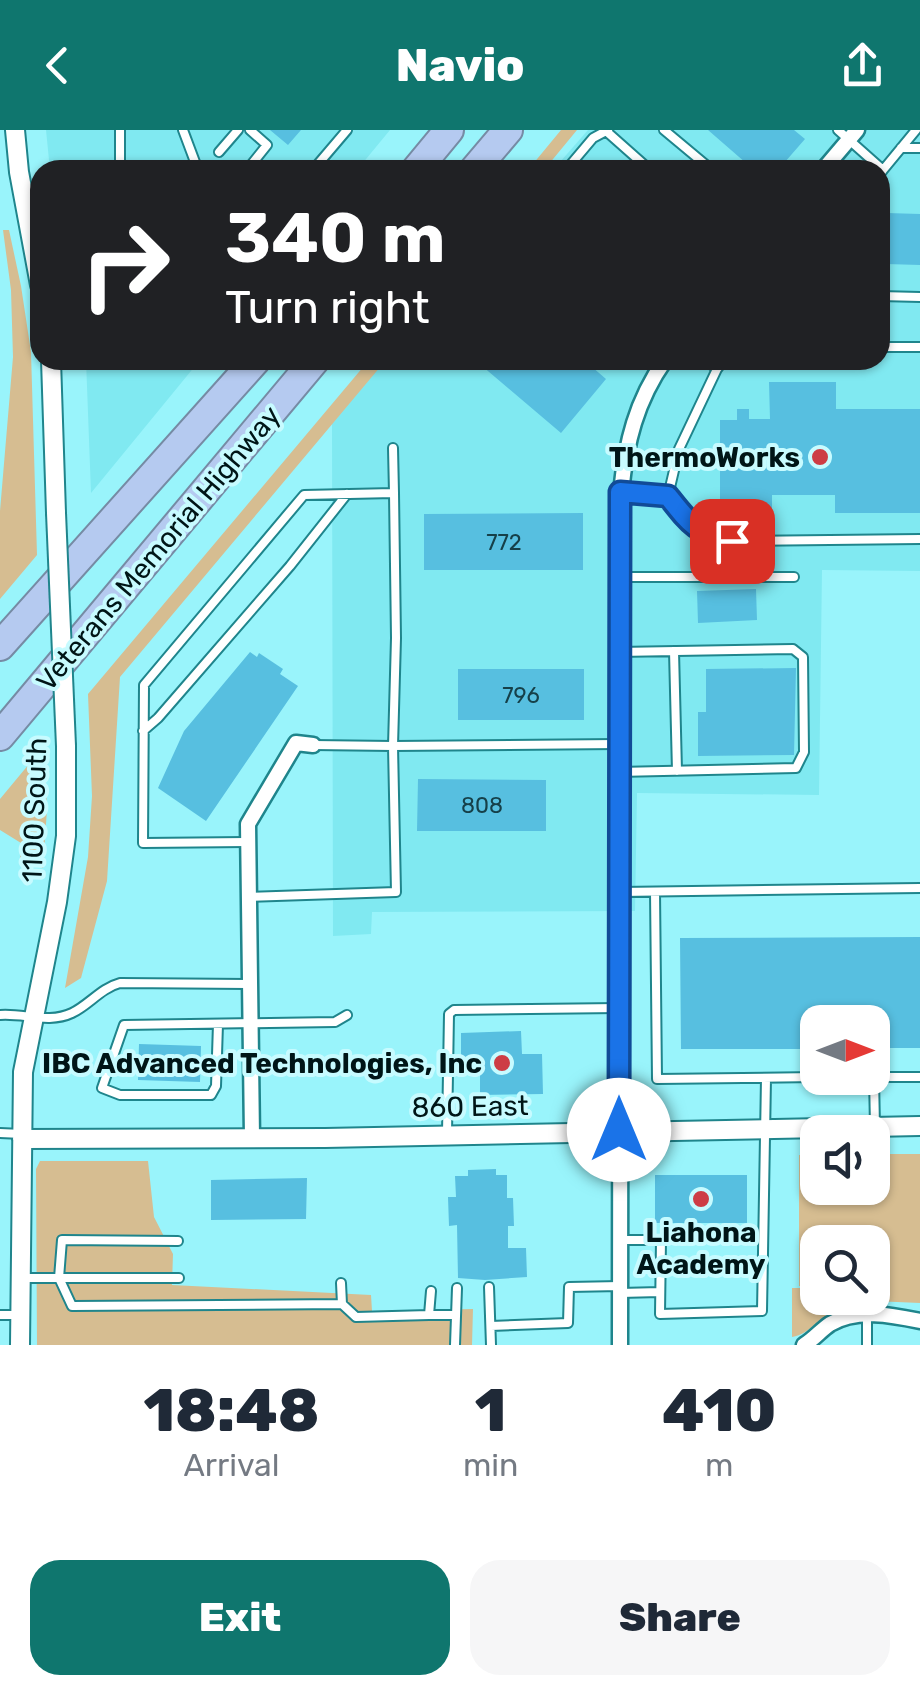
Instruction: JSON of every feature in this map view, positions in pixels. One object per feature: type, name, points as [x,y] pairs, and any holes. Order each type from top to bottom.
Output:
[{"type":"highway","points":[[424,160],[450,130]]},
{"type":"highway","points":[[482,160],[508,130]]},
{"type":"highway","name":"Veterans Memorial Highway","points":[[0,646],[247,370]]},
{"type":"highway","name":"Veterans Memorial Highway","points":[[0,736],[307,370]]},
{"type":"street","points":[[15,130],[30,223]]},
{"type":"street","points":[[830,160],[848,133]]},
{"type":"street","name":"1100 South","points":[[20,1345],[23,1072],[66,836],[51,370]]},
{"type":"street","points":[[620,1345],[620,492],[630,428],[659,370]]},
{"type":"street","points":[[252,1137],[248,824],[296,743],[313,744]]},
{"type":"street","name":"860 East","points":[[890,1126],[920,1126]]},
{"type":"street","name":"860 East","points":[[22,1136],[252,1137],[800,1127]]},
{"type":"street","points":[[804,1345],[826,1326],[846,1316],[867,1315]]},
{"type":"street","points":[[890,1315],[920,1321]]},
{"type":"lane","points":[[120,130],[120,160]]},
{"type":"lane","points":[[183,130],[194,160]]},
{"type":"lane","points":[[219,152],[238,130]]},
{"type":"lane","points":[[250,130],[268,144],[255,160]]},
{"type":"lane","points":[[322,160],[347,130]]},
{"type":"lane","points":[[664,130],[700,160]]},
{"type":"lane","points":[[890,162],[916,130]]},
{"type":"lane","points":[[574,160],[592,138],[607,131],[639,160]]},
{"type":"lane","points":[[848,133],[872,160]]},
{"type":"lane","points":[[901,148],[920,148]]},
{"type":"lane","points":[[890,296],[920,297]]},
{"type":"lane","points":[[890,347],[920,347]]},
{"type":"lane","points":[[668,496],[680,449],[717,370]]},
{"type":"lane","points":[[248,896],[396,892],[393,448]]},
{"type":"lane","points":[[620,492],[668,496],[691,526],[704,534],[732,541],[920,539]]},
{"type":"lane","points":[[248,842],[143,843],[144,685],[304,494],[394,493]]},
{"type":"lane","points":[[143,731],[290,566],[347,494]]},
{"type":"lane","points":[[618,577],[794,577]]},
{"type":"lane","points":[[618,652],[793,649],[803,657],[804,752],[796,768],[618,772]]},
{"type":"lane","points":[[674,651],[677,771]]},
{"type":"lane","points":[[313,744],[618,744]]},
{"type":"lane","points":[[619,892],[920,888]]},
{"type":"lane","points":[[655,892],[657,1079],[800,1078]]},
{"type":"lane","points":[[0,1016],[34,1019],[74,1012],[120,982],[249,984]]},
{"type":"lane","points":[[447,1134],[449,1014],[454,1010],[619,1008]]},
{"type":"lane","points":[[218,1024],[216,1086],[210,1095],[120,1095],[102,1088],[124,1025],[335,1022],[347,1014]]},
{"type":"lane","points":[[890,1077],[920,1076]]},
{"type":"lane","points":[[620,1240],[661,1240],[660,1314],[762,1312],[762,1128],[766,1078]]},
{"type":"lane","points":[[0,1132],[22,1136]]},
{"type":"lane","points":[[178,1240],[62,1240],[59,1278],[72,1306],[342,1304],[356,1317],[455,1315]]},
{"type":"lane","points":[[20,1278],[179,1278]]},
{"type":"lane","points":[[341,1283],[342,1304]]},
{"type":"lane","points":[[489,1287],[491,1345]]},
{"type":"lane","points":[[491,1326],[568,1323],[569,1287],[660,1292]]},
{"type":"lane","points":[[455,1345],[457,1288]]},
{"type":"lane","points":[[429,1315],[430,1290]]},
{"type":"lane","points":[[0,1315],[20,1315]]},
{"type":"lane","points":[[867,1315],[867,1345]]},
{"type":"shaded area","points":[[46,130],[390,130],[365,160],[49,160]]},
{"type":"shaded area","points":[[561,130],[577,130],[552,160],[536,160]]},
{"type":"shaded area","points":[[588,130],[920,130],[920,571],[822,570],[819,795],[637,793],[635,911],[372,912],[371,934],[333,936],[332,420],[376,370],[890,370],[890,160],[562,160]]},
{"type":"shaded area","points":[[3,230],[9,230],[30,345],[37,555],[0,599],[0,511],[13,357],[11,290]]},
{"type":"shaded area","points":[[86,370],[192,370],[91,493]]},
{"type":"shaded area","points":[[361,370],[378,370],[120,677],[107,881],[81,978],[65,988],[88,857],[92,796],[88,694]]},
{"type":"shaded area","points":[[44,746],[47,809],[43,868],[20,860],[21,843],[0,830],[0,799]]},
{"type":"shaded area","points":[[890,1154],[920,1154],[920,1303],[890,1302],[890,1225],[800,1225],[799,1286],[799,1155],[800,1205],[890,1205]]},
{"type":"shaded area","points":[[40,1161],[148,1161],[154,1217],[173,1254],[172,1285],[371,1295],[372,1311],[473,1309],[472,1345],[37,1345],[36,1169]]},
{"type":"shaded area","points":[[792,1288],[800,1288],[800,1315],[828,1315],[792,1337]]},
{"type":"building","points":[[270,130],[301,130],[288,145]]},
{"type":"building","points":[[708,130],[794,130],[805,139],[787,160],[742,160]]},
{"type":"building","points":[[890,213],[920,214],[920,265],[890,264]]},
{"type":"building","points":[[487,370],[596,370],[606,379],[561,433]]},
{"type":"building","name":"ThermoWorks","points":[[769,382],[836,382],[836,409],[920,409],[920,513],[835,513],[835,495],[772,495],[772,516],[720,516],[720,420],[737,420],[737,409],[749,409],[749,419],[770,419]]},
{"type":"building","points":[[583,513],[583,570],[424,570],[424,514]]},
{"type":"building","points":[[756,589],[757,620],[698,623],[697,591]]},
{"type":"building","points":[[250,652],[257,657],[259,653],[283,669],[280,674],[298,686],[206,821],[158,788],[184,731]]},
{"type":"building","points":[[796,668],[794,755],[698,756],[698,712],[706,712],[706,669]]},
{"type":"building","points":[[458,669],[584,669],[584,720],[458,720]]},
{"type":"building","points":[[418,779],[546,780],[546,831],[417,831]]},
{"type":"building","points":[[920,937],[920,1048],[890,1048],[890,1005],[800,1005],[800,1049],[681,1049],[680,938]]},
{"type":"building","name":"IBC Advanced Technologies, Inc","points":[[521,1031],[522,1054],[542,1054],[543,1094],[480,1095],[480,1073],[461,1073],[461,1033]]},
{"type":"building","points":[[139,1044],[201,1046],[200,1082],[138,1080]]},
{"type":"building","points":[[496,1169],[496,1175],[507,1175],[507,1198],[513,1198],[514,1226],[508,1226],[508,1248],[526,1248],[527,1277],[458,1278],[457,1225],[449,1226],[448,1197],[456,1197],[455,1176],[468,1176],[468,1170]]},
{"type":"building","name":"Liahona Academy","points":[[655,1175],[747,1175],[747,1223],[655,1223]]},
{"type":"building","points":[[307,1178],[306,1219],[211,1220],[211,1180]]},
{"type":"place","name":"ThermoWorks","points":[[820,457]]},
{"type":"place","name":"IBC Advanced Technologies, Inc","points":[[502,1063]]},
{"type":"place","name":"Liahona Academy","points":[[701,1199]]},
{"type":"route","points":[[619,1130],[620,492],[668,496],[691,526],[704,534],[732,541]]}]
